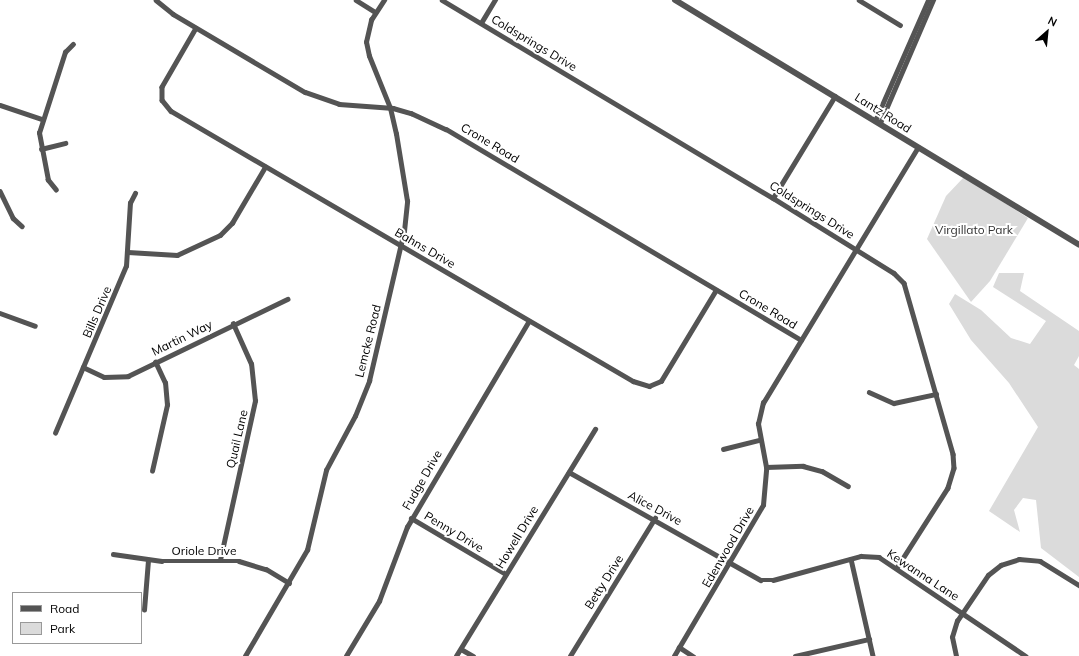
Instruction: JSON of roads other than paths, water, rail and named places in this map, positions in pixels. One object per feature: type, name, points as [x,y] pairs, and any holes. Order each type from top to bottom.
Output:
[{"type":"street","name":"Crone Road","points":[[156,0],[196,28],[313,96],[339,104],[390,108],[411,113],[446,129],[801,340]]},
{"type":"street","points":[[356,0],[375,12],[384,0]]},
{"type":"street","name":"Coldsprings Drive","points":[[442,0],[856,249],[894,273],[907,288],[953,454],[953,475],[897,568]]},
{"type":"street","points":[[481,23],[495,0]]},
{"type":"street","name":"Lantz Road","points":[[675,0],[1079,245]]},
{"type":"street","points":[[859,0],[900,25]]},
{"type":"street","points":[[877,122],[928,0]]},
{"type":"street","points":[[877,122],[933,0]]},
{"type":"street","name":"Lemcke Road","points":[[245,656],[289,583],[311,538],[326,470],[366,391],[401,246],[407,201],[390,108],[367,51],[367,30],[375,12]]},
{"type":"street","name":"Bahns Drive","points":[[196,28],[164,82],[163,103],[174,114],[633,381],[651,386],[661,380],[670,368],[716,290]]},
{"type":"street","points":[[56,190],[48,180],[39,134],[42,119],[65,52],[73,44]]},
{"type":"street","points":[[773,198],[835,96]]},
{"type":"street","points":[[0,105],[42,119]]},
{"type":"street","points":[[41,149],[65,143]]},
{"type":"street","name":"Edenwood Drive","points":[[674,656],[763,505],[766,467],[758,424],[761,407],[918,147]]},
{"type":"street","points":[[128,252],[177,255],[220,235],[232,223],[265,166]]},
{"type":"street","points":[[0,191],[13,218],[22,226]]},
{"type":"street","name":"Bills Drive","points":[[55,433],[121,279],[128,252],[130,203],[135,193]]},
{"type":"street","name":"Martin Way","points":[[83,367],[99,376],[118,378],[156,362],[287,299]]},
{"type":"street","points":[[0,313],[35,326]]},
{"type":"street","name":"Fudge Drive","points":[[346,656],[379,601],[398,544],[411,518],[529,321]]},
{"type":"street","name":"Quail Lane","points":[[220,560],[255,401],[251,364],[233,324]]},
{"type":"street","points":[[152,471],[167,405],[165,383],[156,362]]},
{"type":"street","points":[[869,392],[894,404],[936,394]]},
{"type":"street","name":"Howell Drive","points":[[456,656],[596,429]]},
{"type":"street","points":[[724,449],[760,440]]},
{"type":"street","points":[[766,467],[803,466],[822,471],[848,486]]},
{"type":"street","name":"Alice Drive","points":[[569,472],[655,518],[730,563]]},
{"type":"street","name":"Penny Drive","points":[[411,518],[506,574]]},
{"type":"street","name":"Betty Drive","points":[[570,656],[655,518]]},
{"type":"street","name":"Oriole Drive","points":[[113,554],[148,560],[220,560],[256,565],[289,583]]},
{"type":"street","name":"Kewanna Lane","points":[[730,563],[754,578],[769,580],[851,559],[875,556],[897,568],[1026,656]]},
{"type":"street","points":[[851,559],[873,656]]},
{"type":"street","points":[[956,656],[953,630],[962,613],[996,568],[1019,559],[1045,563],[1079,585]]},
{"type":"street","points":[[144,610],[148,560]]},
{"type":"street","points":[[795,656],[869,639]]},
{"type":"street","points":[[679,647],[693,656]]},
{"type":"street","points":[[461,649],[472,656]]},
{"type":"park label","name":"Virgillato Park","points":[[974,230]]}]
